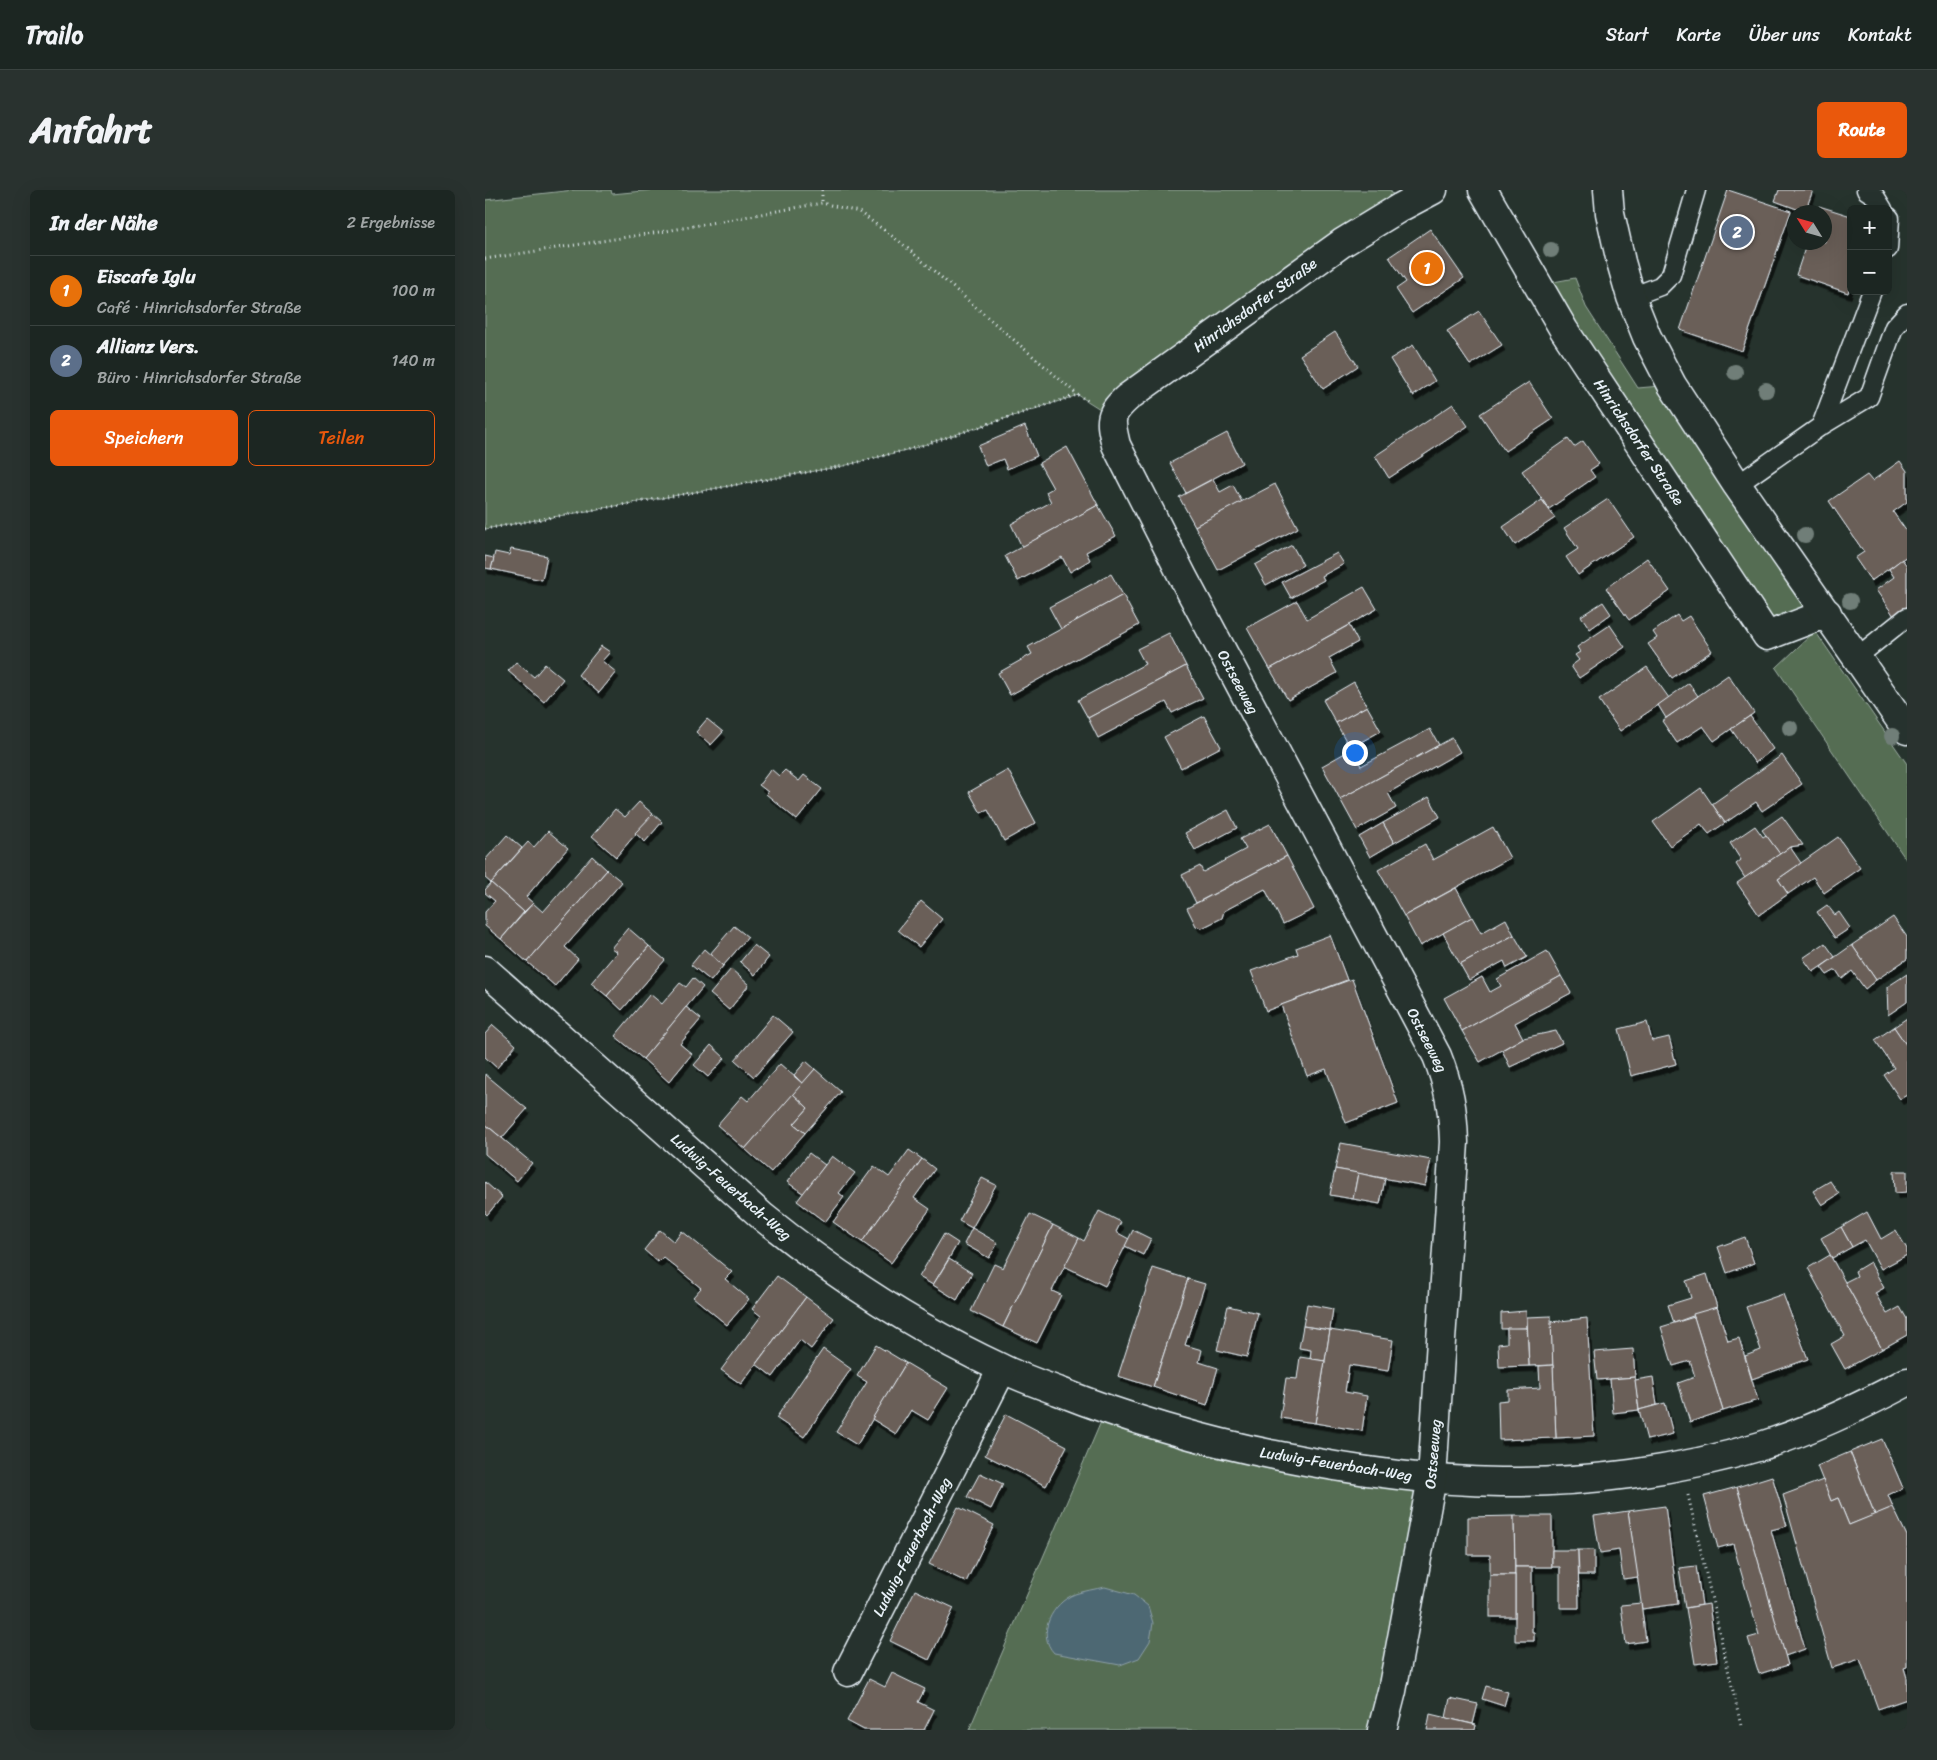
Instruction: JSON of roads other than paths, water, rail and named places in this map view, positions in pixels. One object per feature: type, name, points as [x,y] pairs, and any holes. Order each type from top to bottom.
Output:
[{"type":"street","name":"Hinrichsdorfer Straße","points":[[1111,416],[1116,408],[1128,397],[1341,243],[1433,190]]},
{"type":"street","name":"Hinrichsdorfer Straße","points":[[1483,190],[1565,330],[1767,636],[1827,613]]},
{"type":"street","points":[[1608,190],[1621,262],[1631,297],[1647,337],[1672,385],[1737,485],[1907,730]]},
{"type":"street","name":"Ostseeweg","points":[[1111,416],[1111,426],[1116,445],[1178,568],[1437,1056],[1447,1079],[1453,1111],[1454,1142],[1432,1478],[1392,1692],[1382,1730]]},
{"type":"street","name":"Ludwig-Feuerbach-Weg","points":[[485,970],[638,1107],[801,1247],[893,1311],[1002,1369],[1106,1410],[1164,1430],[1221,1445],[1328,1466],[1432,1478],[1500,1482],[1556,1481],[1681,1465],[1759,1446],[1814,1428],[1907,1382]]},
{"type":"street","name":"Ludwig-Feuerbach-Weg","points":[[848,1672],[1002,1369]]},
{"type":"lane","points":[[1631,297],[1660,286],[1671,275],[1696,190]]},
{"type":"lane","points":[[1866,190],[1875,196],[1881,205]]},
{"type":"lane","points":[[1821,426],[1870,295]]},
{"type":"lane","points":[[1737,485],[1821,426],[1869,396],[1894,327],[1907,313]]},
{"type":"lane","points":[[1857,657],[1907,617]]},
{"type":"water","points":[[1105,1587],[1134,1595],[1148,1606],[1153,1623],[1150,1641],[1139,1658],[1120,1665],[1054,1653],[1046,1637],[1049,1620],[1059,1604],[1075,1594]]},
{"type":"place","name":"Allianz Vers.","points":[[1737,232]]},
{"type":"place","name":"Eiscafe Iglu","points":[[1427,268]]}]
